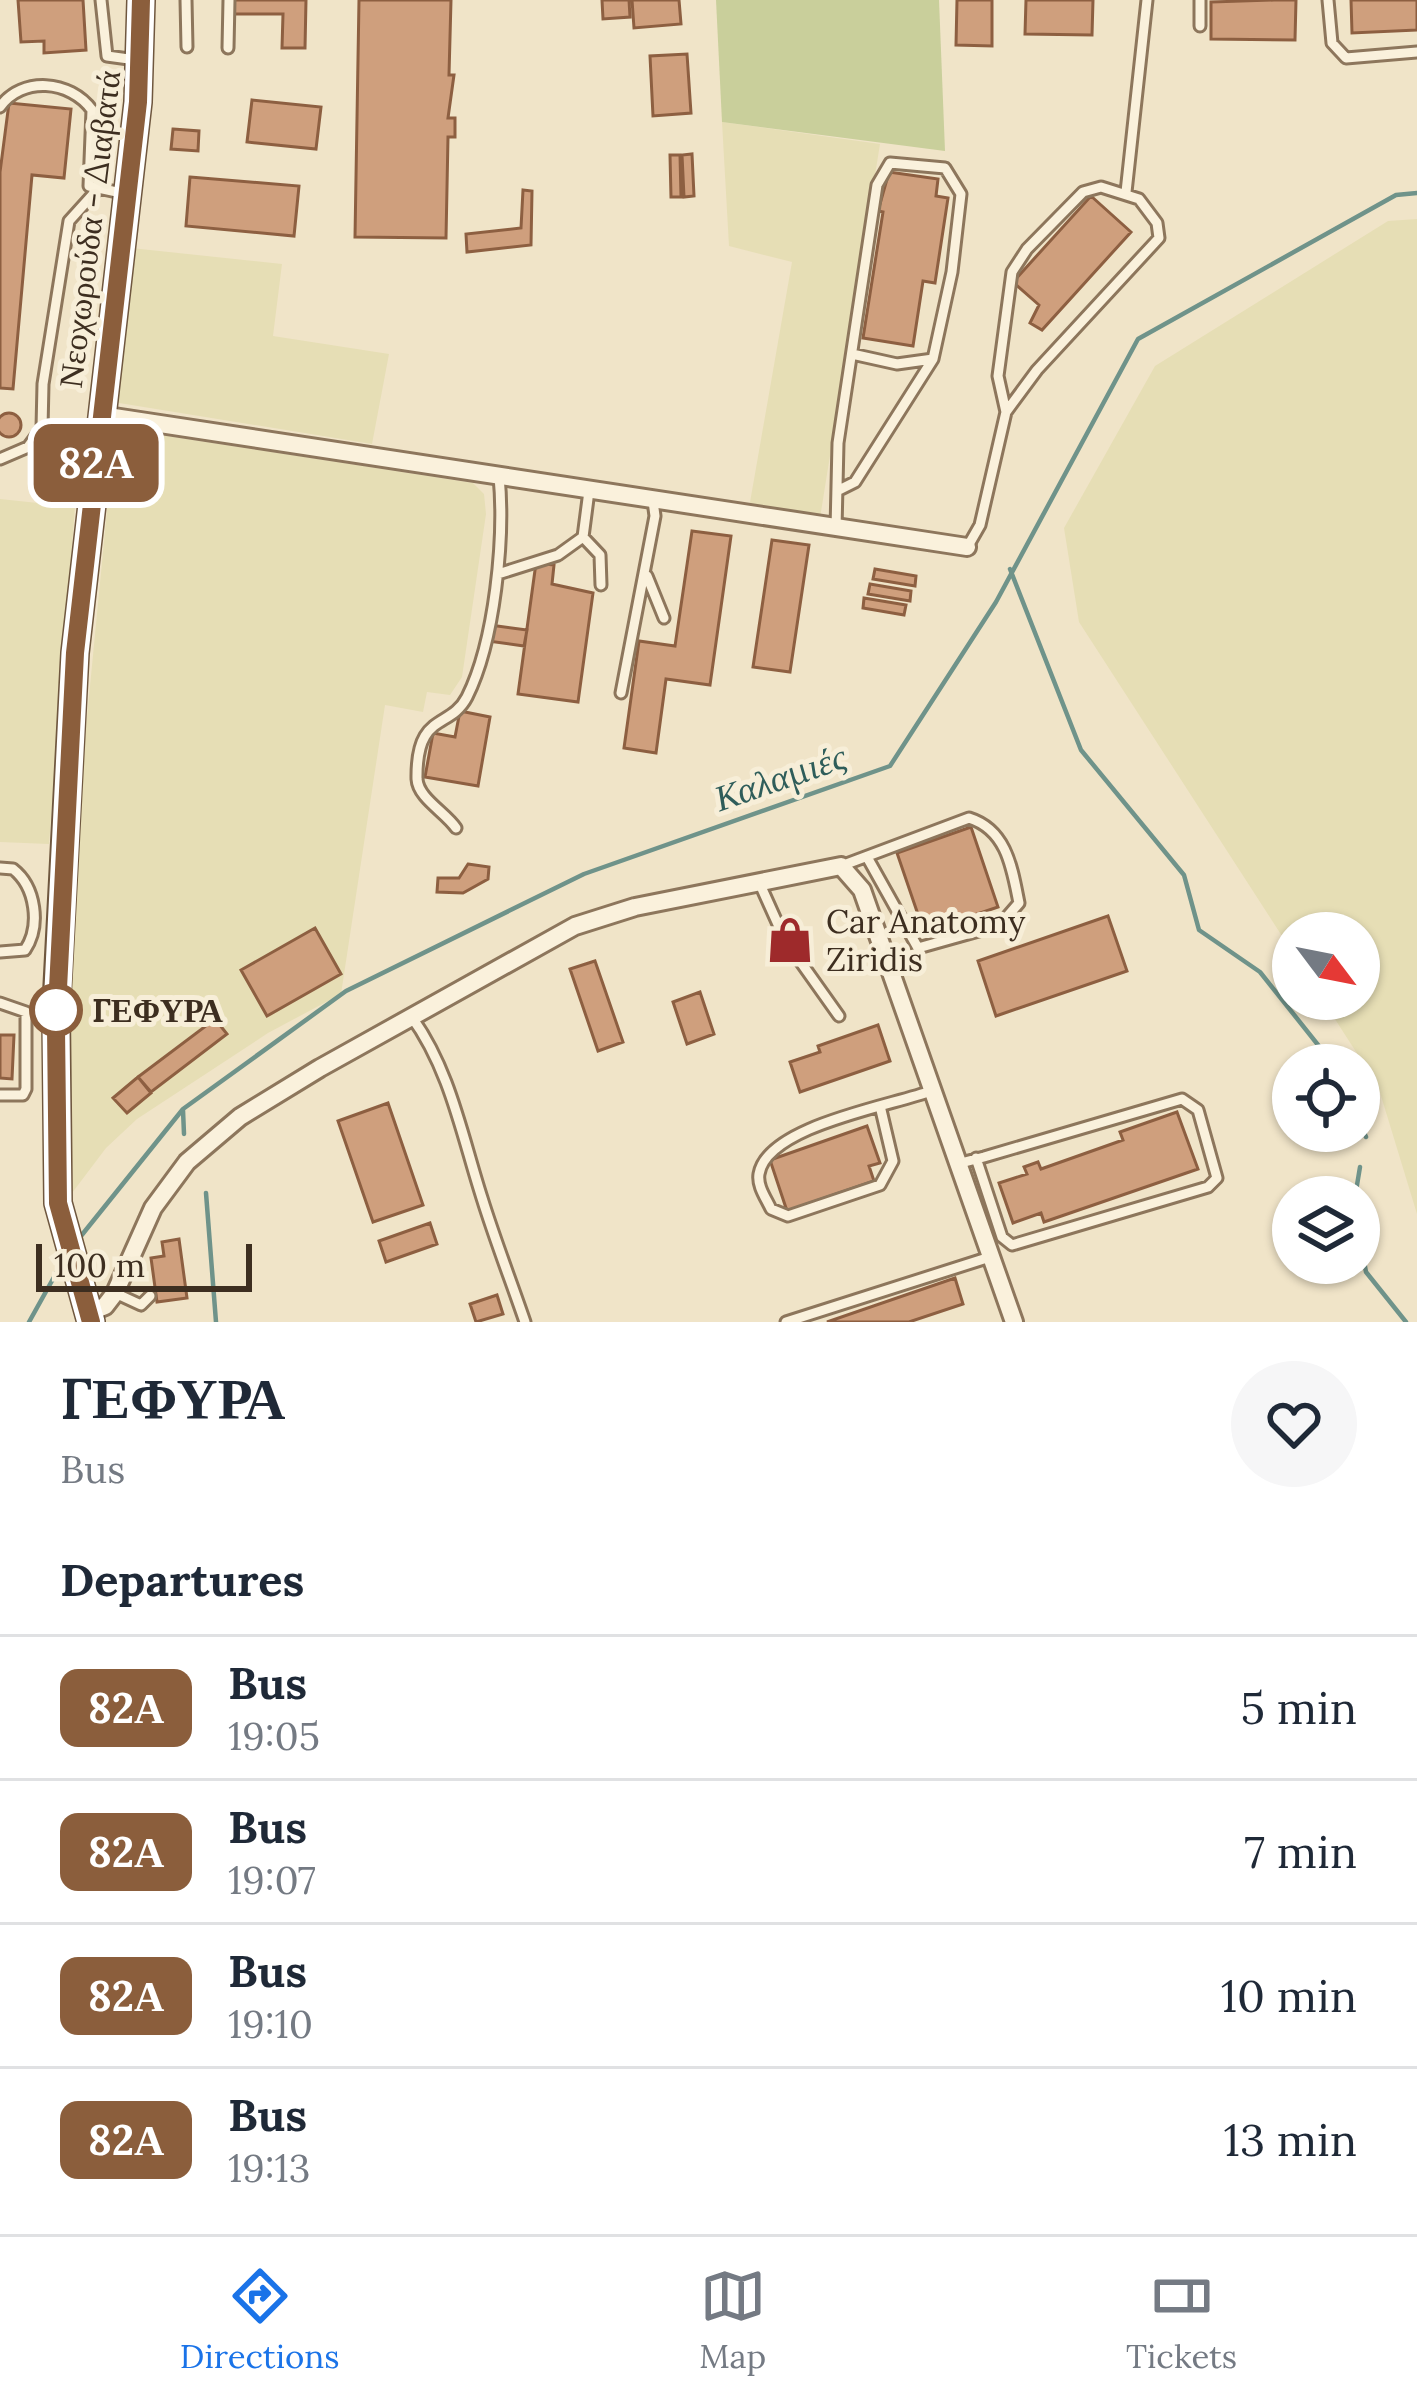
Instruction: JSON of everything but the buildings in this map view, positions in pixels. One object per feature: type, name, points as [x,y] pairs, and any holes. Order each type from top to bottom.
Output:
[{"type":"street","name":"Νεοχωρούδα - Διαβατά","points":[[90,1318],[58,1203],[56,1028],[75,653],[142,60],[141,0]]},
{"type":"street","points":[[101,415],[967,548]]},
{"type":"street","points":[[90,1318],[115,1293],[153,1208],[207,1141],[411,1016],[575,926],[635,907],[841,866],[855,876],[862,890],[1013,1322]]},
{"type":"lane","points":[[101,0],[106,56],[142,60]]},
{"type":"lane","points":[[186,0],[187,47]]},
{"type":"lane","points":[[228,48],[229,0]]},
{"type":"lane","points":[[1126,192],[1147,0]]},
{"type":"lane","points":[[1200,0],[1200,26]]},
{"type":"lane","points":[[1328,0],[1332,43],[1346,58],[1417,52]]},
{"type":"lane","points":[[0,107],[17,90],[32,86],[58,87],[85,102],[92,123],[86,176],[97,190],[126,194]]},
{"type":"lane","points":[[836,529],[838,443],[877,185],[890,163],[902,160],[945,168],[961,194],[952,272],[933,359],[855,482],[839,490]]},
{"type":"lane","points":[[967,548],[980,525],[1006,412],[1037,370],[1159,238],[1149,211],[1126,192],[1101,187],[1083,192],[1027,249],[1012,272],[998,376],[1006,412]]},
{"type":"lane","points":[[0,459],[28,447],[42,428],[43,384],[68,220],[97,190]]},
{"type":"lane","points":[[852,354],[896,364],[933,359]]},
{"type":"lane","points":[[456,828],[419,793],[421,756],[432,722],[466,699],[498,574],[499,476]]},
{"type":"lane","points":[[589,491],[584,537],[600,555],[601,585]]},
{"type":"lane","points":[[621,693],[653,501]]},
{"type":"lane","points":[[498,574],[558,555],[584,537]]},
{"type":"lane","points":[[646,564],[664,618]]},
{"type":"lane","points":[[841,866],[969,818],[989,824],[1002,841],[1018,903],[1000,925],[918,948],[867,857]]},
{"type":"lane","points":[[0,868],[24,877],[33,900],[30,943],[19,952],[0,952]]},
{"type":"lane","points":[[759,882],[784,940],[839,1016]]},
{"type":"lane","points":[[33,900],[61,902]]},
{"type":"lane","points":[[0,1003],[26,1012],[28,1029],[26,1089],[22,1095],[0,1096]]},
{"type":"lane","points":[[411,1016],[458,1114],[526,1322]]},
{"type":"lane","points":[[28,1029],[56,1028]]},
{"type":"lane","points":[[880,1110],[893,1161],[880,1185],[788,1216],[771,1209],[758,1181],[767,1154],[809,1128],[931,1091]]},
{"type":"lane","points":[[957,1164],[1183,1099],[1198,1109],[1217,1178],[1208,1187],[1008,1245],[976,1159]]},
{"type":"lane","points":[[786,1322],[990,1257]]},
{"type":"lane","points":[[115,1293],[141,1305],[150,1297]]},
{"type":"shaded area","points":[[722,122],[880,144],[820,518],[749,508],[792,262],[729,246]]},
{"type":"shaded area","points":[[1417,219],[1417,1214],[1380,1093],[1380,1044],[1351,1044],[1336,1020],[1380,1020],[1380,912],[1272,912],[1272,921],[1079,622],[1064,528],[1155,366],[1388,221]]},
{"type":"shaded area","points":[[131,248],[282,264],[273,336],[389,354],[372,444],[113,402]]},
{"type":"shaded area","points":[[115,428],[473,483],[484,494],[486,514],[462,677],[450,695],[427,692],[423,712],[385,705],[341,994],[268,1033],[137,1119],[106,1148],[69,1197],[66,1019],[72,1007],[67,1003],[75,841]]},
{"type":"shaded area","points":[[0,499],[75,507],[49,844],[0,842]]},
{"type":"green space","points":[[716,0],[939,0],[945,151],[722,122]]},
{"type":"waterway","name":"Καλαμιές","points":[[81,1236],[183,1109],[346,991],[584,874],[890,766],[996,602],[1138,339],[1396,195],[1417,193]]},
{"type":"waterway","points":[[1010,569],[1081,750],[1184,875],[1199,930],[1260,972],[1317,1044]]},
{"type":"waterway","points":[[183,1110],[184,1134]]},
{"type":"waterway","points":[[1358,1176],[1360,1167]]},
{"type":"waterway","points":[[206,1193],[216,1322]]},
{"type":"waterway","name":"Καλαμιές","points":[[29,1322],[58,1270]]},
{"type":"waterway","points":[[1376,1284],[1406,1322]]},
{"type":"bus line","name":"82Α","points":[[91,1322],[58,1203],[56,1028],[75,653],[138,102],[141,0]]},
{"type":"place","name":"Car Anatomy Ziridis","points":[[790,940]]},
{"type":"place","name":"ΓΕΦΥΡΑ","points":[[56,1010]]}]
